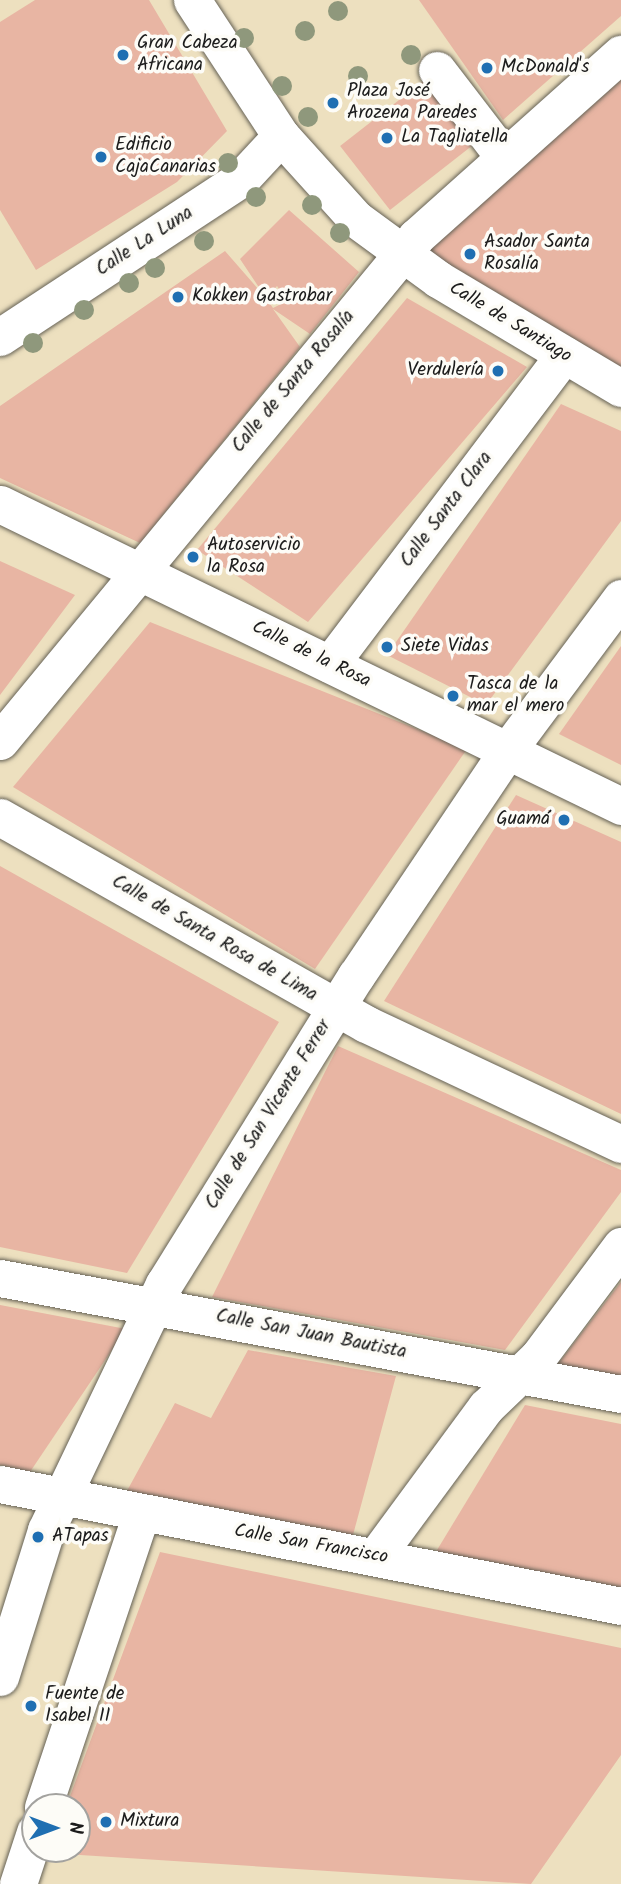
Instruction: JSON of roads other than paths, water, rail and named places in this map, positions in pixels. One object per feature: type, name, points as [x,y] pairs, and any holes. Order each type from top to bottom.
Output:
[{"type":"street","name":"Calle de Santiago","points":[[192,0],[281,136],[336,199],[401,255],[621,388]]},
{"type":"street","name":"Calle de Santa Rosalía","points":[[0,741],[136,571],[401,255],[503,156],[621,54]]},
{"type":"street","points":[[437,69],[503,156]]},
{"type":"street","name":"Calle La Luna","points":[[0,337],[242,178],[281,136]]},
{"type":"street","name":"Calle Santa Clara","points":[[330,664],[564,355]]},
{"type":"street","name":"Calle de la Rosa","points":[[0,504],[621,806]]},
{"type":"street","name":"Calle de San Vicente Ferrer","points":[[0,1677],[63,1497],[153,1306],[336,1008],[507,751],[621,598]]},
{"type":"street","name":"Calle de Santa Rosa de Lima","points":[[0,817],[336,1008],[621,1144]]},
{"type":"street","points":[[376,1556],[486,1408],[520,1375],[621,1246]]},
{"type":"street","name":"Calle San Juan Bautista","points":[[0,1278],[621,1394]]},
{"type":"street","name":"Calle San Francisco","points":[[0,1484],[141,1514],[376,1556],[621,1606]]},
{"type":"street","points":[[48,1793],[141,1514]]},
{"type":"street","points":[[18,1884],[25,1863]]},
{"type":"place","name":"Gran Cabeza Africana","points":[[123,55]]},
{"type":"place","name":"McDonald's","points":[[487,68]]},
{"type":"place","name":"Plaza José Arozena Paredes","points":[[333,103]]},
{"type":"place","name":"La Tagliatella","points":[[387,138]]},
{"type":"place","name":"Edificio CajaCanarias","points":[[101,157]]},
{"type":"place","name":"Asador Santa Rosalía","points":[[470,254]]},
{"type":"place","name":"Kokken Gastrobar","points":[[178,297]]},
{"type":"place","name":"Verdulería","points":[[498,371]]},
{"type":"place","name":"Autoservicio la Rosa","points":[[193,557]]},
{"type":"place","name":"Siete Vidas","points":[[387,647]]},
{"type":"place","name":"Tasca de la mar el mero","points":[[453,696]]},
{"type":"place","name":"Guamá","points":[[564,820]]},
{"type":"place","name":"ATapas","points":[[38,1537]]},
{"type":"place","name":"Fuente de Isabel II","points":[[31,1706]]},
{"type":"place","name":"Mixtura","points":[[106,1822]]}]
